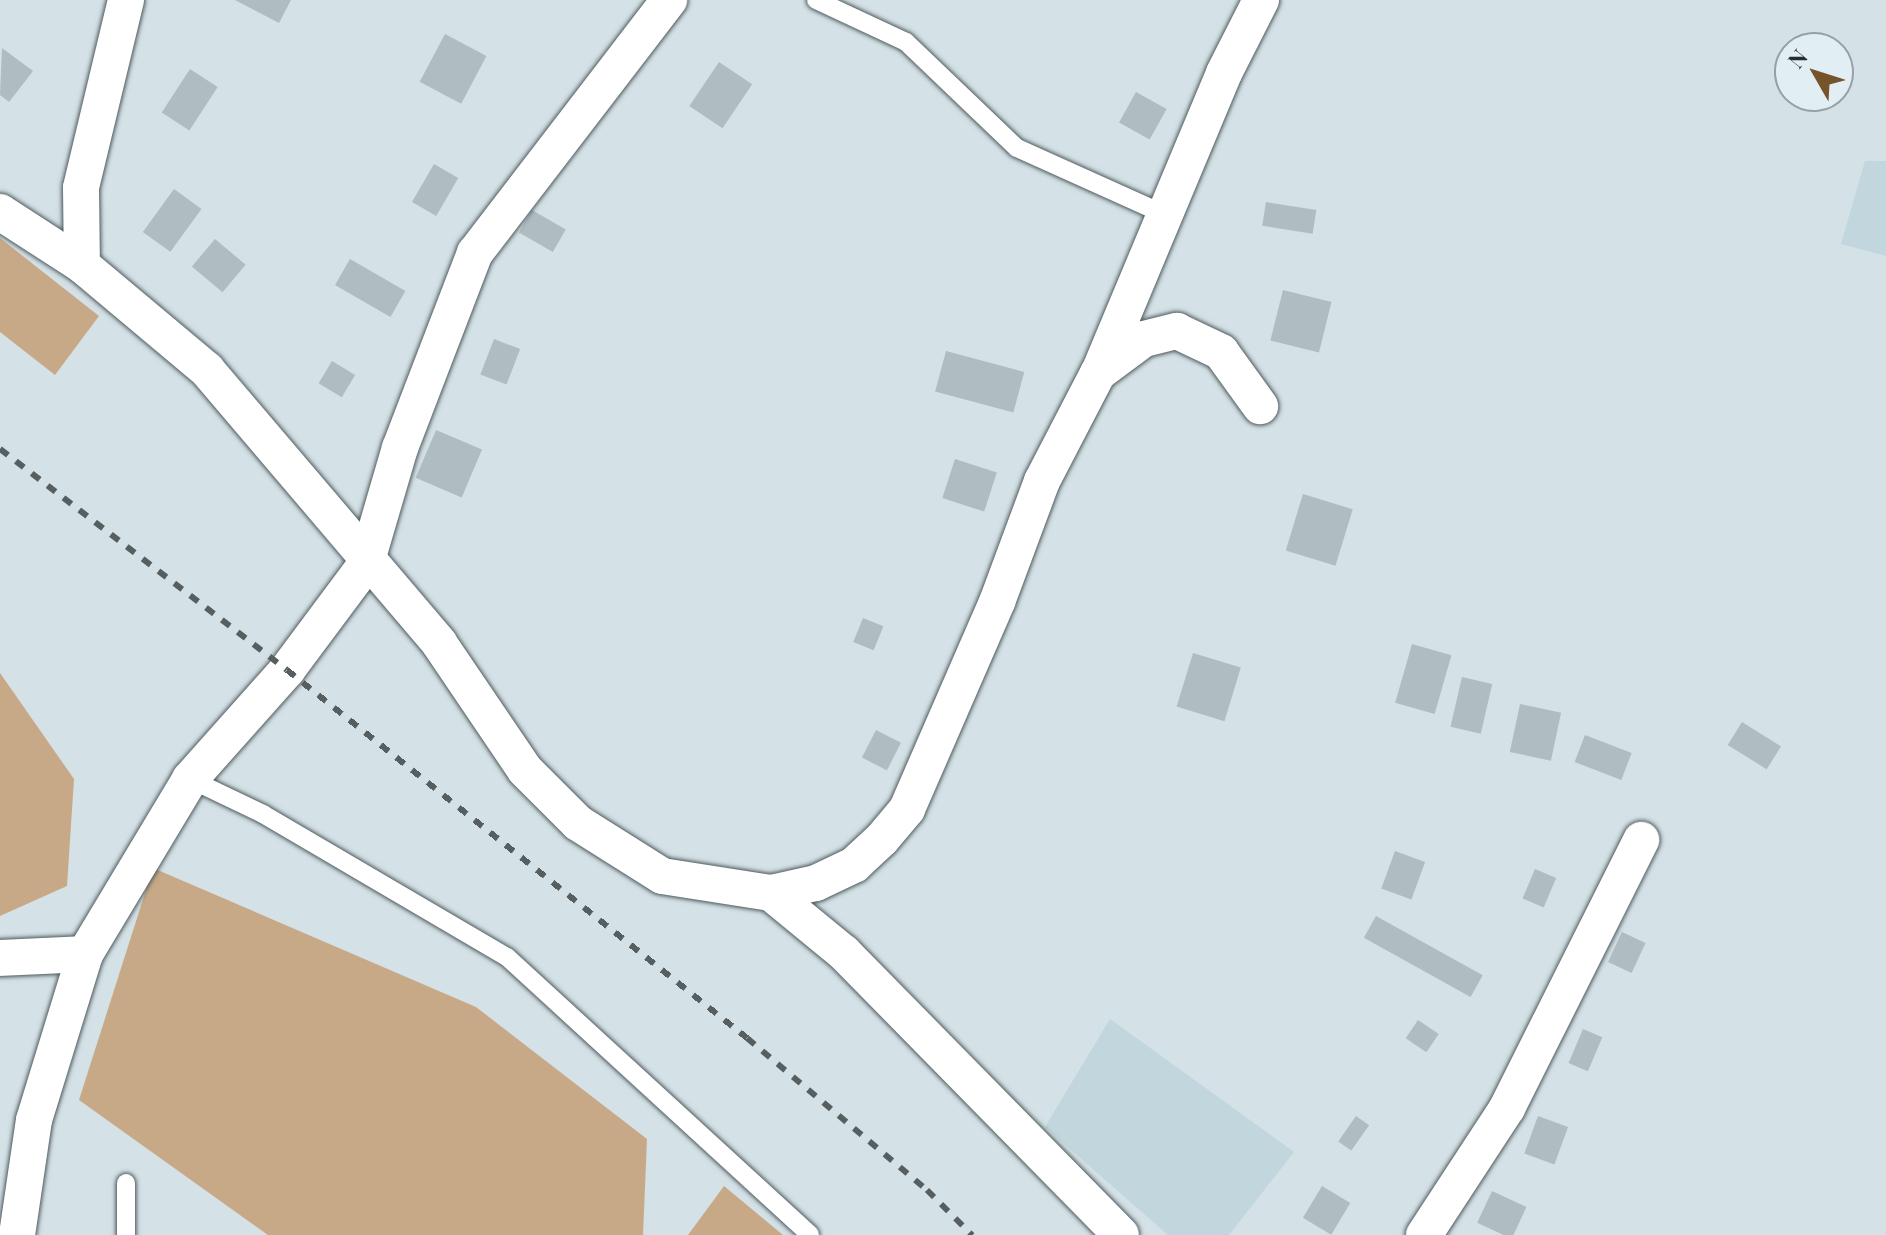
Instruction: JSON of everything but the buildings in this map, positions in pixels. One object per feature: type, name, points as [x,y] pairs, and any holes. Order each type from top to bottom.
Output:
[{"type":"street","points":[[82,265],[81,188],[126,0]]},
{"type":"street","points":[[17,1235],[34,1120],[85,954],[190,779],[287,670],[366,564],[400,448],[475,253],[669,0]]},
{"type":"street","points":[[0,212],[82,265],[207,370],[366,564],[439,643],[525,770],[578,823],[662,876],[771,893],[816,883],[854,865],[907,809],[1042,481],[1098,373],[1224,73],[1261,0]]},
{"type":"street","points":[[1098,373],[1144,339],[1177,331],[1221,352],[1260,406]]},
{"type":"street","points":[[1424,1235],[1507,1108],[1641,840]]},
{"type":"street","points":[[771,893],[844,953],[1121,1235]]},
{"type":"street","points":[[0,958],[85,954]]},
{"type":"lane","points":[[816,0],[906,42],[1017,148],[1164,214]]},
{"type":"lane","points":[[190,779],[263,814],[507,957],[810,1235]]},
{"type":"lane","points":[[126,1183],[126,1235]]},
{"type":"shaded area","points":[[1865,161],[1886,161],[1886,256],[1841,244]]},
{"type":"shaded area","points":[[0,238],[99,316],[55,375],[0,332]]},
{"type":"shaded area","points":[[0,673],[74,779],[67,886],[0,916]]},
{"type":"shaded area","points":[[153,868],[476,1007],[647,1139],[643,1235],[268,1235],[79,1100]]},
{"type":"shaded area","points":[[1110,1019],[1294,1152],[1229,1235],[1168,1235],[1045,1127]]},
{"type":"shaded area","points":[[724,1186],[783,1235],[688,1235]]},
{"type":"railway","points":[[0,449],[287,670],[747,1038],[927,1190],[972,1235]]}]
